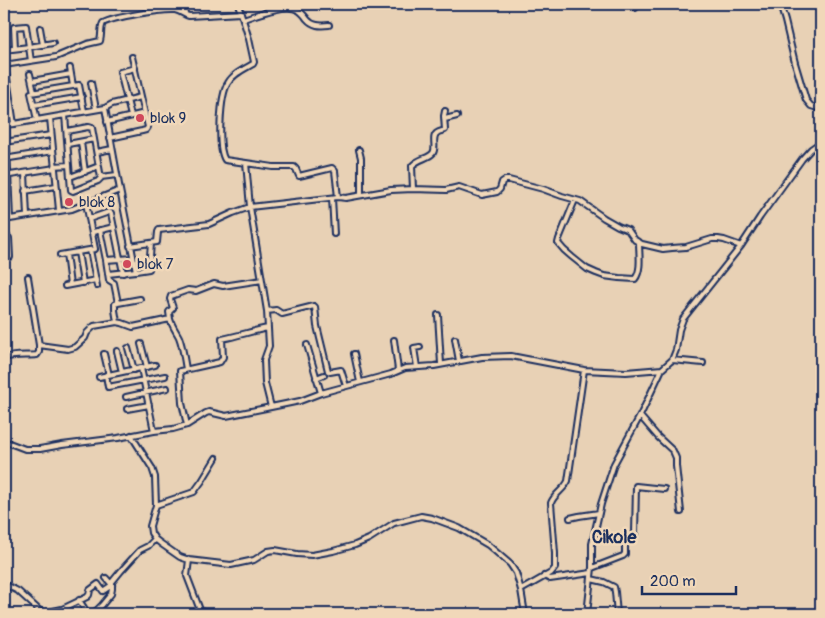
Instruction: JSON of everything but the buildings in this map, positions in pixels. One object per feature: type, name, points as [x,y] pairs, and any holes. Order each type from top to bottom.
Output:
[{"type":"street","points":[[184,4],[185,15]]},
{"type":"street","points":[[238,4],[254,62],[235,76],[225,89],[220,137],[222,155],[225,160],[246,164],[294,167],[299,176],[332,168],[335,171],[338,197]]},
{"type":"street","points":[[780,4],[806,100],[811,106],[821,109]]},
{"type":"street","points":[[243,19],[280,9],[292,8],[300,10],[314,25],[329,25]]},
{"type":"street","points":[[4,65],[56,57],[87,44],[100,41],[102,26],[106,22],[149,12],[177,10],[185,15],[207,15],[241,12]]},
{"type":"street","points":[[15,48],[14,28],[26,27],[31,61]]},
{"type":"street","points":[[40,28],[43,45]]},
{"type":"street","points":[[4,50],[52,43]]},
{"type":"street","points":[[110,138],[147,129],[148,126],[132,57]]},
{"type":"street","points":[[4,59],[5,80],[14,124]]},
{"type":"street","points":[[70,68],[73,86]]},
{"type":"street","points":[[131,116],[120,72],[135,68]]},
{"type":"street","points":[[30,74],[34,92]]},
{"type":"street","points":[[32,80],[71,74]]},
{"type":"street","points":[[91,83],[96,109]]},
{"type":"street","points":[[37,120],[31,92],[79,85],[84,111]]},
{"type":"street","points":[[4,94],[9,93]]},
{"type":"street","points":[[34,105],[82,97]]},
{"type":"street","points":[[10,218],[6,176],[5,125],[105,108],[112,104],[141,97]]},
{"type":"street","points":[[4,108],[11,107]]},
{"type":"street","points":[[105,108],[136,271]]},
{"type":"street","points":[[413,189],[412,166],[418,160],[432,154],[435,148],[435,135],[445,130],[445,111]]},
{"type":"street","points":[[107,122],[145,113]]},
{"type":"street","points":[[65,115],[71,190],[73,191],[98,181],[101,177],[117,175]]},
{"type":"street","points":[[445,119],[457,116]]},
{"type":"street","points":[[50,118],[58,210]]},
{"type":"street","points":[[67,131],[90,127],[101,177]]},
{"type":"street","points":[[5,142],[51,135]]},
{"type":"street","points":[[68,144],[94,139]]},
{"type":"street","points":[[81,142],[85,172]]},
{"type":"street","points":[[586,614],[592,568],[592,544],[614,464],[640,416],[662,369],[672,360],[683,319],[740,246],[802,159],[821,142]]},
{"type":"street","points":[[97,152],[112,149]]},
{"type":"street","points":[[359,150],[361,158],[361,195]]},
{"type":"street","points":[[6,159],[53,151]]},
{"type":"street","points":[[246,164],[250,207],[267,311],[269,346],[264,360],[265,383],[271,407]]},
{"type":"street","points":[[6,176],[70,165]]},
{"type":"street","points":[[70,177],[99,166]]},
{"type":"street","points":[[25,173],[27,216]]},
{"type":"street","points":[[130,246],[156,242],[160,230],[210,224],[250,207],[338,197],[346,198],[391,190],[446,190],[459,187],[482,195],[497,192],[502,182],[509,180],[580,202],[604,218],[628,230],[633,238],[639,242],[663,248],[672,248],[686,247],[718,239],[740,246]]},
{"type":"street","points":[[25,191],[56,186]]},
{"type":"street","points":[[4,220],[72,209],[120,190]]},
{"type":"street","points":[[332,198],[334,234]]},
{"type":"street","points":[[575,200],[558,243],[587,269],[604,276],[635,279],[638,275],[640,260],[639,242]]},
{"type":"street","points":[[86,203],[93,232],[97,286]]},
{"type":"street","points":[[89,219],[110,212],[123,273]]},
{"type":"street","points":[[93,232],[114,227]]},
{"type":"street","points":[[100,230],[109,280],[114,284],[118,302]]},
{"type":"street","points":[[4,237],[7,236],[9,238],[10,257]]},
{"type":"street","points":[[108,274],[149,269],[151,243]]},
{"type":"street","points":[[60,255],[104,248]]},
{"type":"street","points":[[78,252],[83,282]]},
{"type":"street","points":[[66,254],[68,285],[96,280]]},
{"type":"street","points":[[106,260],[133,258]]},
{"type":"street","points":[[4,358],[9,356],[37,355],[39,352],[28,277]]},
{"type":"street","points":[[186,370],[180,342],[170,319],[169,312],[173,308],[170,299],[172,295],[190,289],[196,291],[214,284],[223,286],[262,280]]},
{"type":"street","points":[[117,322],[114,305],[118,302],[140,299]]},
{"type":"street","points":[[267,311],[276,310],[282,314],[314,306],[328,371],[341,370],[346,386]]},
{"type":"street","points":[[438,315],[441,364]]},
{"type":"street","points":[[38,345],[68,349],[85,338],[94,326],[117,322],[133,327],[170,319]]},
{"type":"street","points":[[187,425],[182,403],[180,372],[220,362],[223,357],[222,339],[268,328]]},
{"type":"street","points":[[455,339],[459,361]]},
{"type":"street","points":[[394,340],[398,370]]},
{"type":"street","points":[[141,344],[147,367]]},
{"type":"street","points":[[307,345],[321,393]]},
{"type":"street","points":[[417,367],[414,348],[420,347]]},
{"type":"street","points":[[128,348],[134,370]]},
{"type":"street","points":[[117,351],[122,372]]},
{"type":"street","points":[[104,354],[108,387],[165,376]]},
{"type":"street","points":[[354,354],[360,382]]},
{"type":"street","points":[[4,441],[25,449],[40,450],[154,430],[173,429],[187,425],[210,412],[226,416],[271,407],[300,401],[409,367],[482,357],[511,356],[584,370],[626,372],[662,369]]},
{"type":"street","points":[[672,360],[703,363]]},
{"type":"street","points":[[99,377],[155,365]]},
{"type":"street","points":[[142,368],[154,430]]},
{"type":"street","points":[[521,590],[555,568],[550,504],[568,481],[584,370]]},
{"type":"street","points":[[316,378],[324,375]]},
{"type":"street","points":[[126,397],[167,388]]},
{"type":"street","points":[[5,398],[7,417]]},
{"type":"street","points":[[127,409],[149,405]]},
{"type":"street","points":[[640,416],[658,438],[673,451],[676,458],[681,512]]},
{"type":"street","points":[[131,435],[155,474],[156,505],[150,526],[151,533],[160,544],[180,557],[188,560],[231,565],[249,561],[275,550],[312,555],[364,542],[394,523],[421,516],[459,528],[488,545],[504,558],[513,568],[521,590],[526,614]]},
{"type":"street","points":[[156,505],[192,494],[216,458]]},
{"type":"street","points":[[592,568],[625,554],[625,537],[635,534],[636,486],[664,489]]},
{"type":"street","points":[[570,518],[599,513]]},
{"type":"street","points":[[79,600],[89,614],[96,611],[109,597],[112,592],[112,582],[121,571],[140,550],[155,539]]},
{"type":"street","points":[[188,560],[188,576],[200,610],[198,614]]},
{"type":"street","points":[[544,576],[550,579],[591,573]]},
{"type":"street","points":[[106,578],[112,585]]},
{"type":"street","points":[[591,579],[614,587],[617,614]]},
{"type":"street","points":[[4,584],[18,591],[41,613],[59,610],[89,595],[90,590],[98,584],[103,591],[112,585]]},
{"type":"place","name":"blok 9","points":[[140,118]]},
{"type":"place","name":"blok 8","points":[[69,202]]},
{"type":"place","name":"blok 7","points":[[127,264]]},
{"type":"district","name":"Cikole","points":[[614,537]]}]
